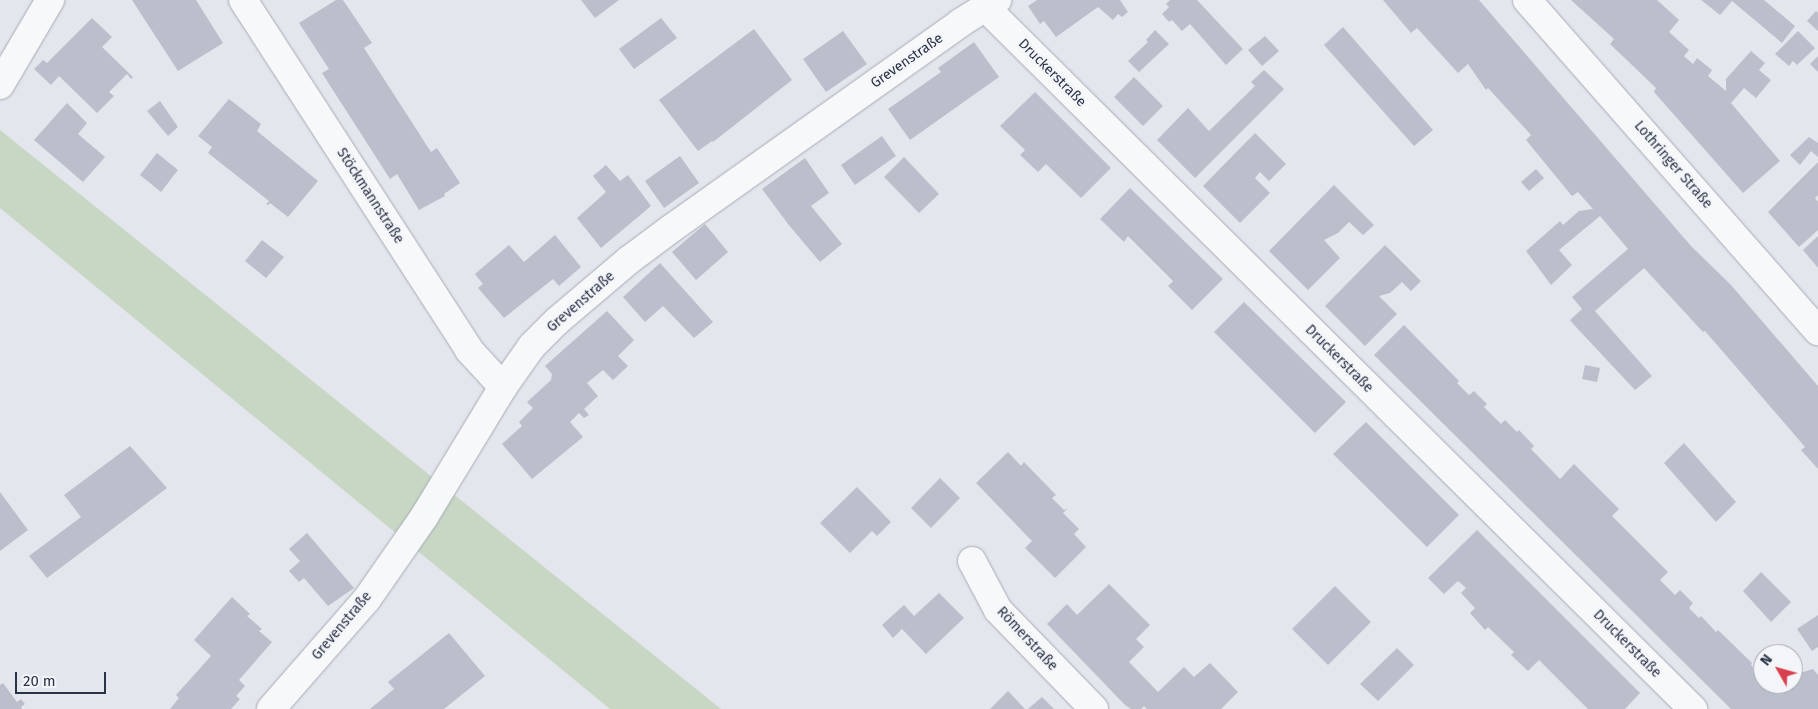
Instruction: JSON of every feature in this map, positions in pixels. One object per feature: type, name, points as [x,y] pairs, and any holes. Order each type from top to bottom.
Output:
[{"type":"street","points":[[0,85],[50,0]]},
{"type":"street","name":"Stöckmannstraße","points":[[244,0],[469,350],[503,386]]},
{"type":"street","name":"Lothringer Straße","points":[[1527,0],[1818,331]]},
{"type":"street","name":"Grevenstraße","points":[[271,709],[367,599],[395,560],[467,448],[503,386],[532,346],[579,302],[629,260],[944,34],[991,4]]},
{"type":"street","name":"Druckerstraße","points":[[991,4],[1693,709]]},
{"type":"street","name":"Römerstraße","points":[[972,561],[998,610],[1094,709]]},
{"type":"green space","points":[[0,130],[721,709],[610,709],[0,208]]},
{"type":"building","points":[[132,0],[196,0],[223,43],[178,71]]},
{"type":"building","points":[[336,0],[343,0],[372,43],[364,48],[431,152],[437,148],[460,183],[444,194],[445,196],[419,210],[397,174],[390,179],[322,73],[329,69],[299,23]]},
{"type":"building","points":[[581,0],[619,0],[595,18]]},
{"type":"building","points":[[1037,0],[1120,0],[1128,12],[1122,17],[1118,14],[1113,20],[1098,7],[1056,37],[1044,21],[1040,24],[1028,6]]},
{"type":"building","points":[[1170,0],[1197,0],[1243,49],[1226,65],[1190,24],[1182,31],[1172,20],[1169,22],[1162,14],[1169,7],[1166,4]]},
{"type":"building","points":[[1383,0],[1479,0],[1691,246],[1731,285],[1818,386],[1818,469],[1801,450],[1805,447],[1705,331],[1703,332],[1644,268],[1595,311],[1652,376],[1635,390],[1576,327],[1570,320],[1582,309],[1572,297],[1628,249],[1600,216],[1559,250],[1572,265],[1551,285],[1526,251],[1560,221],[1563,225],[1579,211],[1593,209],[1578,192],[1572,196],[1526,140],[1531,135],[1488,88],[1486,90],[1468,64],[1458,73],[1417,28],[1411,33]]},
{"type":"building","points":[[1571,0],[1657,0],[1679,20],[1669,32],[1689,50],[1684,56],[1693,64],[1697,58],[1712,70],[1708,76],[1726,91],[1726,79],[1751,51],[1765,63],[1759,70],[1771,80],[1756,98],[1744,88],[1731,103],[1780,161],[1743,193],[1654,92],[1656,88],[1610,44],[1614,39]]},
{"type":"building","points":[[1701,0],[1764,0],[1795,26],[1782,43],[1732,1],[1720,15]]},
{"type":"building","points":[[1816,11],[1818,13],[1818,31],[1807,21]]},
{"type":"building","points":[[92,18],[112,37],[102,47],[133,77],[131,79],[127,74],[109,92],[114,96],[97,113],[59,76],[51,85],[34,69],[43,60],[47,63]]},
{"type":"building","points":[[661,18],[677,38],[634,69],[619,49]]},
{"type":"building","points":[[1343,27],[1433,130],[1414,146],[1324,45]]},
{"type":"building","points":[[754,29],[792,80],[713,142],[698,151],[659,100]]},
{"type":"building","points":[[1155,30],[1169,44],[1139,72],[1128,61],[1148,42],[1146,40]]},
{"type":"building","points":[[843,31],[867,64],[826,92],[803,59]]},
{"type":"building","points":[[1798,31],[1815,48],[1797,65],[1793,61],[1789,66],[1775,54]]},
{"type":"building","points":[[1265,36],[1279,51],[1262,66],[1248,50]]},
{"type":"building","points":[[974,42],[999,77],[910,140],[888,109],[941,72],[938,68]]},
{"type":"building","points":[[1818,56],[1818,72],[1810,64]]},
{"type":"building","points":[[1264,70],[1284,89],[1195,178],[1157,140],[1188,108],[1209,131],[1255,86],[1251,82]]},
{"type":"building","points":[[1134,77],[1163,106],[1143,126],[1114,97]]},
{"type":"building","points":[[1035,92],[1111,168],[1081,198],[1046,164],[1038,172],[1020,155],[1025,150],[1000,126]]},
{"type":"building","points":[[229,99],[261,124],[257,131],[318,181],[288,217],[270,203],[266,204],[269,201],[208,153],[212,147],[198,136]]},
{"type":"building","points":[[160,101],[178,127],[168,136],[147,111]]},
{"type":"building","points":[[67,103],[87,123],[78,134],[105,157],[83,182],[34,140]]},
{"type":"building","points":[[1255,133],[1286,164],[1269,181],[1260,172],[1255,178],[1270,193],[1240,223],[1203,186]]},
{"type":"building","points":[[882,136],[896,156],[855,185],[841,165]]},
{"type":"building","points":[[1809,137],[1818,143],[1818,157],[1811,151],[1800,165],[1790,155]]},
{"type":"building","points":[[157,153],[178,170],[161,192],[140,175]]},
{"type":"building","points":[[680,156],[699,183],[664,208],[645,181]]},
{"type":"building","points":[[904,157],[939,194],[919,213],[884,177]]},
{"type":"building","points":[[805,158],[829,193],[811,206],[842,244],[820,262],[762,189]]},
{"type":"building","points":[[1818,162],[1818,195],[1815,198],[1818,202],[1818,230],[1799,247],[1768,212]]},
{"type":"building","points":[[606,165],[620,181],[628,175],[651,206],[601,248],[577,218],[606,192],[593,176]]},
{"type":"building","points":[[1536,169],[1544,178],[1529,191],[1521,182]]},
{"type":"building","points":[[1334,185],[1374,225],[1363,235],[1349,222],[1338,233],[1324,240],[1340,258],[1308,290],[1269,251]]},
{"type":"building","points":[[1130,188],[1223,279],[1192,310],[1168,286],[1173,281],[1128,236],[1124,242],[1100,219]]},
{"type":"building","points":[[705,224],[728,252],[696,280],[672,252]]},
{"type":"building","points":[[555,235],[581,267],[559,286],[553,279],[504,318],[478,288],[483,284],[475,274],[509,245],[524,262]]},
{"type":"building","points":[[1818,236],[1818,268],[1803,250]]},
{"type":"building","points":[[262,240],[284,257],[266,278],[245,261]]},
{"type":"building","points":[[1385,245],[1421,281],[1411,291],[1402,282],[1390,293],[1379,296],[1397,314],[1365,346],[1325,306]]},
{"type":"building","points":[[660,263],[713,322],[694,338],[663,306],[645,322],[623,297]]},
{"type":"building","points":[[1244,302],[1346,402],[1315,433],[1214,332]]},
{"type":"building","points":[[607,311],[634,340],[618,356],[628,366],[613,380],[603,370],[587,383],[598,396],[584,409],[589,415],[584,418],[579,413],[570,422],[583,437],[532,479],[502,444],[522,426],[519,422],[533,408],[527,402],[551,380],[552,374],[545,366]]},
{"type":"building","points":[[1404,325],[1459,381],[1457,383],[1469,395],[1474,391],[1487,404],[1484,407],[1501,424],[1505,420],[1517,432],[1519,430],[1534,446],[1531,449],[1560,479],[1574,464],[1619,509],[1612,516],[1668,572],[1660,580],[1675,595],[1680,590],[1693,603],[1689,608],[1699,618],[1701,616],[1716,632],[1718,630],[1752,663],[1753,694],[1803,694],[1803,672],[1813,669],[1818,675],[1818,709],[1731,709],[1374,355]]},
{"type":"building","points":[[1585,365],[1600,368],[1597,382],[1582,379]]},
{"type":"building","points":[[1366,422],[1459,515],[1427,547],[1333,454]]},
{"type":"building","points":[[1684,443],[1736,502],[1716,522],[1664,463]]},
{"type":"building","points":[[130,446],[167,488],[47,578],[29,556],[81,517],[64,495]]},
{"type":"building","points":[[1008,452],[1021,466],[1024,462],[1056,495],[1052,498],[1064,510],[1068,508],[1063,513],[1079,529],[1074,534],[1086,547],[1055,578],[1025,548],[1032,541],[976,483]]},
{"type":"building","points":[[940,478],[960,498],[931,528],[911,508]]},
{"type":"building","points":[[857,487],[891,522],[877,536],[872,531],[850,553],[820,523]]},
{"type":"building","points":[[0,492],[28,530],[0,551]]},
{"type":"building","points":[[1477,530],[1640,693],[1625,709],[1588,709],[1539,660],[1528,671],[1511,655],[1514,652],[1488,627],[1485,630],[1470,613],[1475,608],[1461,593],[1466,588],[1458,581],[1444,594],[1428,578]]},
{"type":"building","points":[[307,533],[354,588],[328,606],[304,578],[299,582],[289,571],[300,561],[289,549]]},
{"type":"building","points":[[1761,572],[1791,602],[1771,622],[1743,591]]},
{"type":"building","points":[[1109,584],[1150,625],[1136,639],[1144,647],[1129,662],[1158,692],[1184,667],[1194,677],[1210,663],[1238,692],[1221,709],[1147,709],[1144,706],[1141,709],[1131,709],[1125,705],[1047,624],[1067,604],[1077,615]]},
{"type":"building","points":[[1335,586],[1371,622],[1328,665],[1292,629]]},
{"type":"building","points":[[939,593],[964,618],[926,654],[902,629],[893,638],[882,625],[904,605],[914,616]]},
{"type":"building","points":[[232,597],[250,614],[247,616],[262,629],[259,631],[272,642],[239,680],[245,686],[236,696],[240,699],[231,709],[170,709],[179,698],[176,695],[211,656],[194,640]]},
{"type":"building","points":[[1818,615],[1818,647],[1812,651],[1797,629]]},
{"type":"building","points":[[449,633],[485,676],[444,709],[370,709],[394,689],[388,682]]},
{"type":"building","points":[[1397,648],[1414,665],[1378,701],[1360,684]]},
{"type":"building","points":[[3,683],[17,702],[21,699],[25,704],[21,707],[22,709],[0,709],[0,685]]},
{"type":"building","points":[[1008,691],[1025,709],[990,709]]},
{"type":"building","points":[[1042,697],[1054,709],[1028,709]]}]
